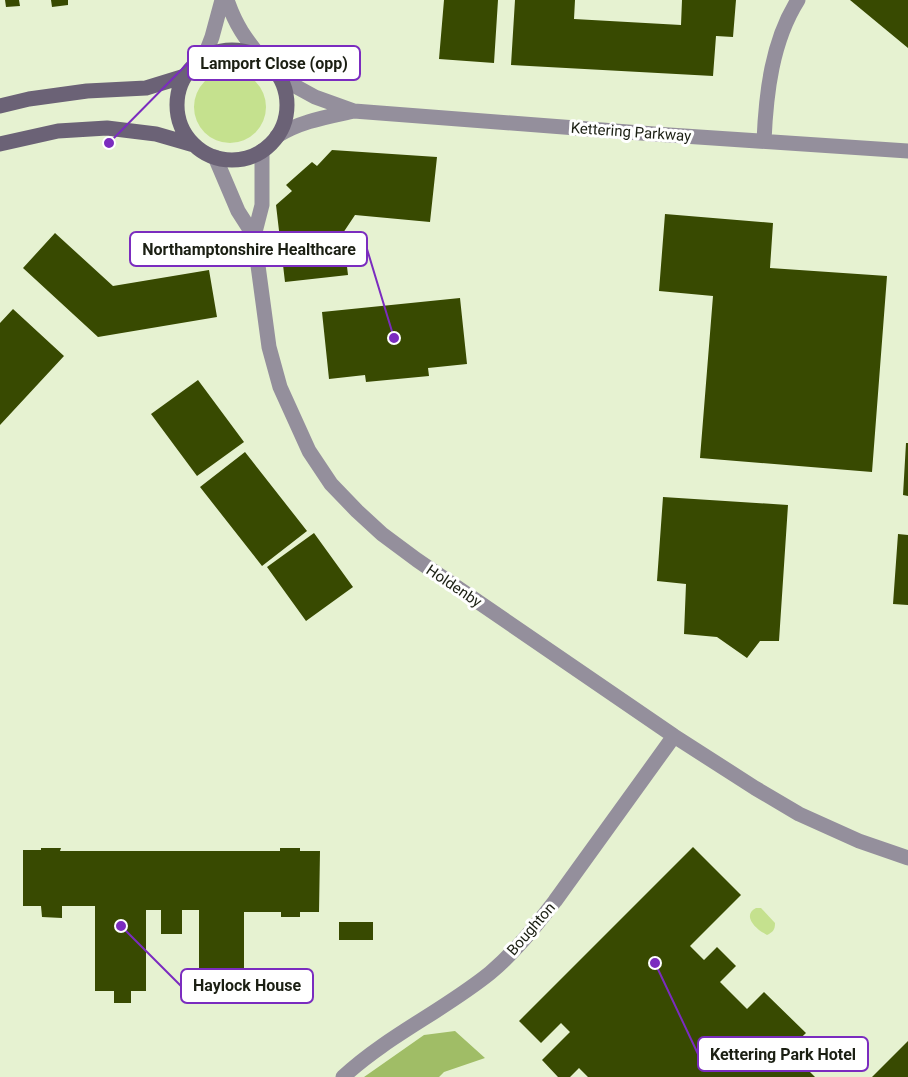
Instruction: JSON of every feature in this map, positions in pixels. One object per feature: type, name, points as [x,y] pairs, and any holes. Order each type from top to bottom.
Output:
[{"type":"street","points":[[204,58],[222,0]]},
{"type":"street","points":[[227,0],[235,22],[247,41],[276,72],[284,87],[287,104],[285,121],[270,144],[262,151],[247,158],[231,160],[215,157],[194,145],[183,130],[177,112],[178,93],[185,76],[194,65],[218,51],[249,52],[262,59]]},
{"type":"street","points":[[764,141],[766,101],[771,70],[779,40],[798,0]]},
{"type":"street","name":"Kettering Parkway","points":[[276,72],[315,97],[354,111],[908,151]]},
{"type":"street","points":[[0,106],[29,99],[87,91],[146,88],[185,76]]},
{"type":"street","name":"Kettering Parkway","points":[[277,136],[290,128],[314,120],[354,111]]},
{"type":"street","points":[[0,144],[58,131],[107,128],[156,134],[194,145]]},
{"type":"street","name":"Holdenby","points":[[262,151],[262,205],[254,236],[269,347],[280,387],[309,451],[331,484],[382,534],[425,566],[674,736],[798,814],[859,841],[908,858]]},
{"type":"street","name":"Holdenby","points":[[215,157],[238,211],[254,236]]},
{"type":"street","name":"Boughton","points":[[343,1077],[356,1064],[469,988],[511,954],[538,924],[674,736]]},
{"type":"green space","points":[[230,71],[250,77],[260,87],[266,107],[260,127],[250,137],[230,143],[210,137],[200,127],[194,107],[200,87],[210,77]]},
{"type":"green space","points":[[761,908],[775,923],[771,933],[767,935],[759,930],[750,919],[752,911]]},
{"type":"green space","points":[[455,1031],[485,1058],[444,1072],[439,1077],[364,1077],[424,1035]]},
{"type":"building","points":[[5,0],[19,0],[20,6],[6,7]]},
{"type":"building","points":[[51,0],[68,0],[68,5],[52,7]]},
{"type":"building","points":[[444,0],[498,0],[494,63],[439,59]]},
{"type":"building","points":[[515,0],[575,0],[574,19],[681,25],[682,0],[736,0],[733,37],[716,36],[713,76],[511,65]]},
{"type":"building","points":[[850,0],[908,0],[908,48]]},
{"type":"building","points":[[332,150],[437,157],[430,222],[355,215],[343,233],[348,275],[285,282],[276,205],[292,191],[286,185],[312,162],[317,166]]},
{"type":"building","points":[[665,214],[773,223],[770,268],[887,276],[872,472],[700,458],[713,296],[659,291]]},
{"type":"building","points":[[55,233],[113,286],[209,270],[217,317],[98,337],[23,268]]},
{"type":"building","points":[[460,298],[467,364],[428,368],[429,376],[366,382],[365,375],[329,379],[322,312]]},
{"type":"building","points":[[13,309],[64,356],[0,425],[0,323]]},
{"type":"building","points":[[198,380],[244,442],[197,476],[151,414]]},
{"type":"building","points":[[906,443],[908,443],[908,496],[903,495]]},
{"type":"building","points":[[245,452],[307,531],[262,566],[200,487]]},
{"type":"building","points":[[663,497],[788,505],[779,641],[760,641],[747,658],[717,637],[684,634],[686,584],[657,581]]},
{"type":"building","points":[[314,533],[353,587],[306,621],[267,567]]},
{"type":"building","points":[[898,534],[908,535],[908,605],[893,604]]},
{"type":"building","points":[[693,847],[741,895],[690,946],[704,960],[717,947],[736,966],[720,982],[747,1009],[764,992],[806,1033],[788,1050],[815,1077],[588,1077],[579,1068],[570,1077],[558,1077],[542,1060],[570,1032],[561,1023],[541,1043],[519,1021]]},
{"type":"building","points":[[41,848],[61,848],[60,851],[280,851],[280,848],[300,848],[300,851],[320,851],[319,912],[300,912],[300,917],[281,917],[281,912],[244,912],[244,990],[232,990],[232,1004],[214,1004],[214,990],[199,990],[199,910],[182,910],[182,934],[161,934],[161,910],[146,910],[146,991],[131,991],[131,1003],[114,1003],[114,991],[95,991],[95,906],[62,906],[62,918],[42,917],[41,906],[23,906],[23,850],[41,850]]},
{"type":"building","points":[[339,922],[373,922],[373,940],[339,940]]},
{"type":"building","points":[[908,1041],[908,1077],[872,1077]]},
{"type":"place","name":"Lamport Close (opp)","points":[[109,143]]},
{"type":"place","name":"Northamptonshire Healthcare","points":[[394,338]]},
{"type":"place","name":"Haylock House","points":[[121,926]]},
{"type":"place","name":"Kettering Park Hotel","points":[[655,963]]}]
